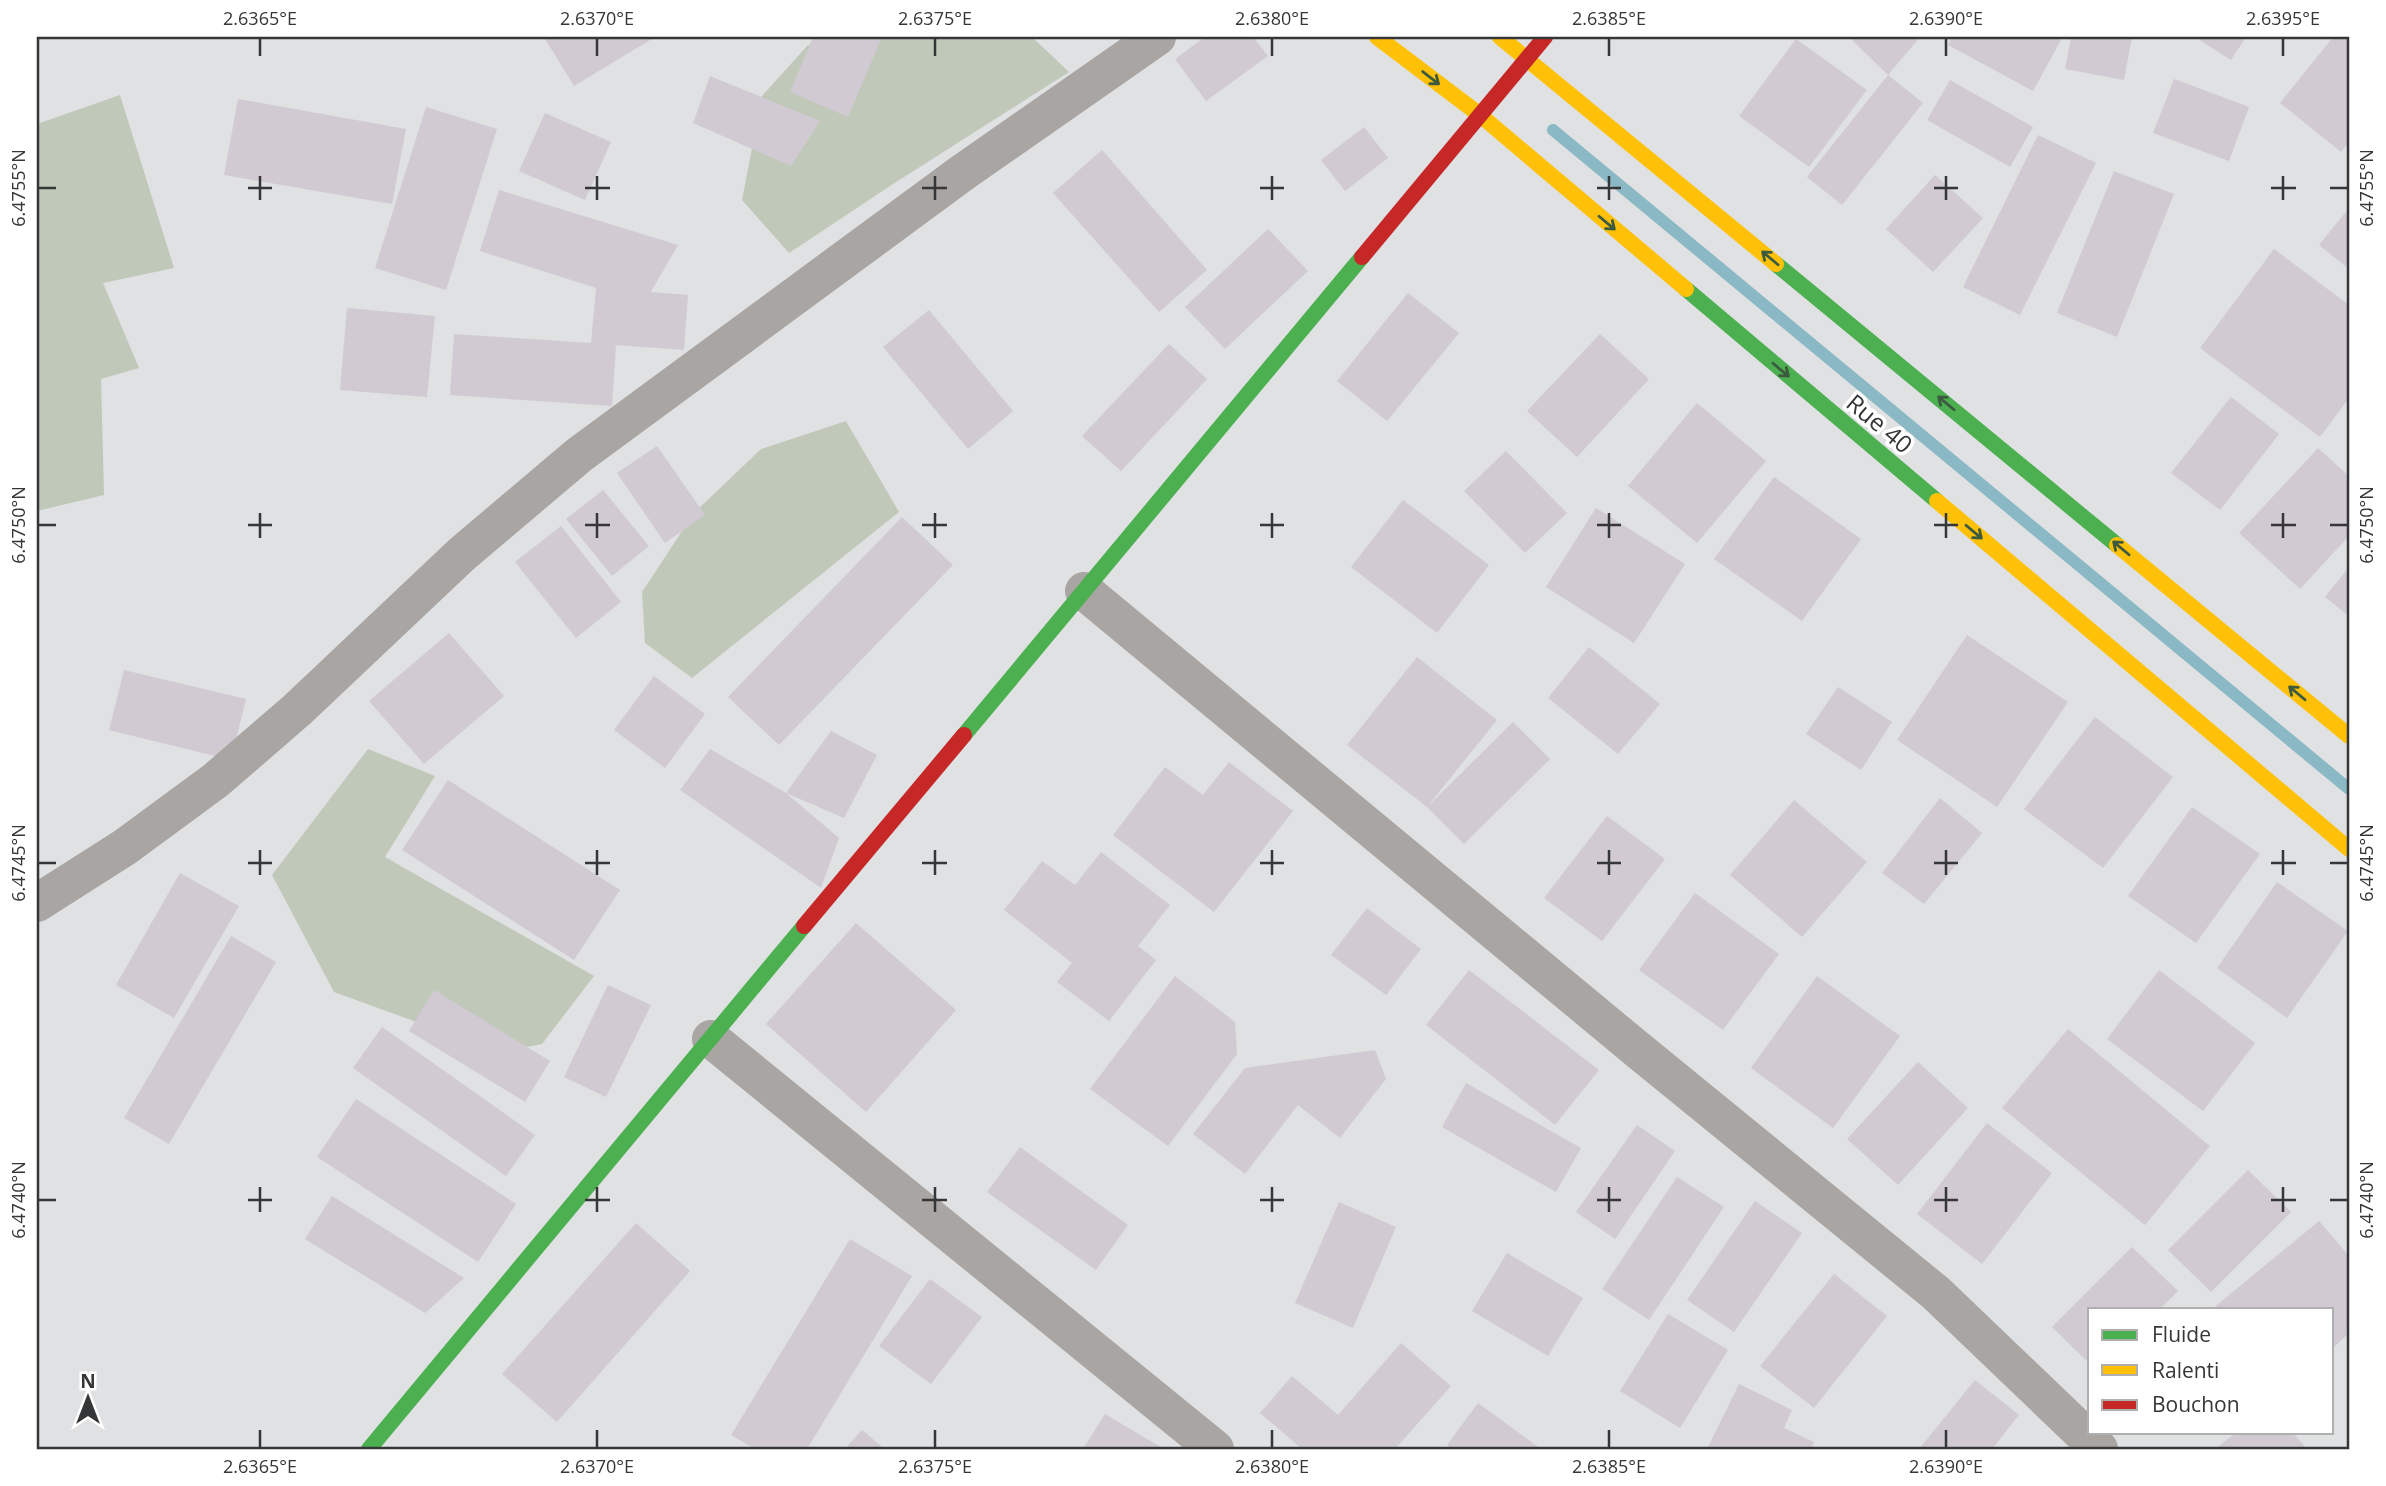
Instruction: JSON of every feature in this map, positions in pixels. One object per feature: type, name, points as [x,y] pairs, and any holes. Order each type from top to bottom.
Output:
[{"type":"main road","name":"Rue 40","points":[[1377,37],[1479,116],[2349,849]]},
{"type":"main road","points":[[1500,37],[2349,736]]},
{"type":"main road","points":[[369,1449],[1545,37]]},
{"type":"street","points":[[37,903],[125,847],[216,780],[298,709],[462,554],[579,455],[962,173],[1157,37]]},
{"type":"street","points":[[1084,591],[1936,1293],[2099,1449]]},
{"type":"street","points":[[711,1038],[1215,1449]]},
{"type":"green space","points":[[851,37],[1032,37],[1069,72],[789,253],[742,200],[762,96],[808,45],[843,57]]},
{"type":"green space","points":[[120,95],[174,268],[103,283],[139,368],[101,379],[104,495],[37,511],[37,124]]},
{"type":"green space","points":[[846,421],[899,512],[692,678],[645,643],[642,592],[694,513],[761,449]]},
{"type":"green space","points":[[368,749],[435,776],[385,857],[594,976],[542,1044],[499,1052],[334,992],[272,875]]},
{"type":"building","points":[[544,37],[655,37],[574,86]]},
{"type":"building","points":[[813,37],[882,37],[848,117],[790,92]]},
{"type":"building","points":[[1205,37],[1253,37],[1268,56],[1206,101],[1175,59]]},
{"type":"building","points":[[1849,37],[1920,37],[1888,75]]},
{"type":"building","points":[[1952,37],[2062,38],[2033,91],[1948,45]]},
{"type":"building","points":[[2071,37],[2132,37],[2124,80],[2065,69]]},
{"type":"building","points":[[2195,37],[2246,37],[2231,60]]},
{"type":"building","points":[[2333,37],[2349,37],[2349,142],[2341,152],[2280,103]]},
{"type":"building","points":[[1796,39],[1867,90],[1809,167],[1739,116]]},
{"type":"building","points":[[1888,75],[1923,103],[1842,205],[1807,177]]},
{"type":"building","points":[[710,76],[820,121],[791,166],[693,123]]},
{"type":"building","points":[[2174,79],[2249,107],[2229,161],[2153,133]]},
{"type":"building","points":[[1950,80],[2033,127],[2010,167],[1927,120]]},
{"type":"building","points":[[238,99],[406,129],[392,204],[224,175]]},
{"type":"building","points":[[426,107],[497,129],[446,290],[375,268]]},
{"type":"building","points":[[545,113],[611,142],[585,200],[519,171]]},
{"type":"building","points":[[1364,127],[1388,158],[1345,191],[1321,160]]},
{"type":"building","points":[[2038,135],[2096,163],[2020,315],[1963,287]]},
{"type":"building","points":[[1102,150],[1207,270],[1159,312],[1053,193]]},
{"type":"building","points":[[2114,171],[2174,194],[2117,337],[2057,313]]},
{"type":"building","points":[[1935,175],[1983,218],[1933,272],[1886,229]]},
{"type":"building","points":[[499,190],[678,245],[651,292],[688,295],[684,350],[616,345],[612,406],[450,395],[454,334],[591,343],[596,288],[480,251]]},
{"type":"building","points":[[2349,208],[2349,269],[2319,245]]},
{"type":"building","points":[[1268,229],[1308,271],[1225,349],[1185,307]]},
{"type":"building","points":[[2274,249],[2349,305],[2349,398],[2320,437],[2200,348]]},
{"type":"building","points":[[1408,293],[1459,333],[1387,421],[1337,381]]},
{"type":"building","points":[[347,308],[435,316],[427,397],[340,390]]},
{"type":"building","points":[[929,310],[1013,411],[968,449],[883,347]]},
{"type":"building","points":[[1600,334],[1649,379],[1577,457],[1527,411]]},
{"type":"building","points":[[1169,344],[1207,379],[1121,471],[1082,436]]},
{"type":"building","points":[[2231,397],[2279,434],[2220,510],[2171,473]]},
{"type":"building","points":[[1697,403],[1766,461],[1697,543],[1628,486]]},
{"type":"building","points":[[657,446],[705,515],[665,543],[617,473]]},
{"type":"building","points":[[2318,448],[2349,476],[2349,536],[2300,589],[2239,533]]},
{"type":"building","points":[[1506,451],[1567,513],[1525,553],[1464,491]]},
{"type":"building","points":[[1774,477],[1861,539],[1802,621],[1714,559]]},
{"type":"building","points":[[603,490],[649,546],[612,576],[566,519]]},
{"type":"building","points":[[1403,500],[1489,565],[1437,633],[1351,567]]},
{"type":"building","points":[[1596,508],[1685,564],[1634,643],[1546,587]]},
{"type":"building","points":[[902,517],[953,565],[779,745],[728,697]]},
{"type":"building","points":[[561,526],[621,602],[576,638],[515,562]]},
{"type":"building","points":[[2349,567],[2349,616],[2325,597]]},
{"type":"building","points":[[449,633],[504,696],[424,764],[369,701]]},
{"type":"building","points":[[1967,635],[2068,702],[1997,807],[1897,740]]},
{"type":"building","points":[[1589,647],[1660,704],[1618,754],[1548,698]]},
{"type":"building","points":[[1417,657],[1497,720],[1427,807],[1347,745]]},
{"type":"building","points":[[124,670],[246,699],[231,760],[109,730]]},
{"type":"building","points":[[654,676],[705,714],[665,768],[614,730]]},
{"type":"building","points":[[1838,687],[1892,722],[1861,770],[1806,734]]},
{"type":"building","points":[[2095,717],[2173,777],[2103,868],[2024,809]]},
{"type":"building","points":[[1513,722],[1550,759],[1464,844],[1427,807]]},
{"type":"building","points":[[831,731],[877,755],[844,818],[786,793]]},
{"type":"building","points":[[710,749],[786,793],[839,838],[821,888],[680,790]]},
{"type":"building","points":[[1229,762],[1293,811],[1214,912],[1113,835],[1165,767],[1203,795]]},
{"type":"building","points":[[448,780],[620,890],[574,960],[402,850]]},
{"type":"building","points":[[1940,798],[1982,833],[1924,904],[1882,873]]},
{"type":"building","points":[[1794,800],[1867,862],[1802,937],[1730,875]]},
{"type":"building","points":[[2192,807],[2260,854],[2196,943],[2128,896]]},
{"type":"building","points":[[1607,816],[1665,859],[1602,941],[1544,898]]},
{"type":"building","points":[[1101,852],[1170,905],[1138,946],[1156,960],[1109,1021],[1057,982],[1072,963],[1004,910],[1042,861],[1075,885]]},
{"type":"building","points":[[180,873],[239,906],[174,1018],[116,985]]},
{"type":"building","points":[[2277,882],[2348,931],[2287,1018],[2217,968]]},
{"type":"building","points":[[1695,893],[1779,954],[1723,1030],[1639,970]]},
{"type":"building","points":[[1367,908],[1421,949],[1386,995],[1331,955]]},
{"type":"building","points":[[856,923],[956,1010],[866,1112],[766,1024]]},
{"type":"building","points":[[231,936],[276,962],[169,1144],[124,1118]]},
{"type":"building","points":[[1469,970],[1599,1070],[1555,1125],[1426,1025]]},
{"type":"building","points":[[2159,970],[2255,1043],[2203,1111],[2107,1039]]},
{"type":"building","points":[[1175,976],[1235,1022],[1237,1054],[1168,1146],[1090,1089]]},
{"type":"building","points":[[1817,976],[1900,1036],[1833,1128],[1751,1068]]},
{"type":"building","points":[[608,985],[651,1005],[606,1097],[564,1077]]},
{"type":"building","points":[[434,990],[550,1061],[525,1102],[409,1031]]},
{"type":"building","points":[[382,1027],[535,1135],[506,1176],[353,1068]]},
{"type":"building","points":[[2068,1029],[2210,1146],[2145,1225],[2002,1108]]},
{"type":"building","points":[[1375,1050],[1386,1079],[1340,1138],[1298,1105],[1245,1174],[1193,1134],[1245,1068]]},
{"type":"building","points":[[1918,1062],[1968,1108],[1898,1185],[1847,1139]]},
{"type":"building","points":[[1466,1083],[1581,1148],[1556,1192],[1442,1127]]},
{"type":"building","points":[[356,1099],[516,1204],[478,1262],[317,1157]]},
{"type":"building","points":[[1987,1123],[2052,1173],[1982,1264],[1917,1214]]},
{"type":"building","points":[[1637,1125],[1675,1151],[1615,1239],[1576,1212]]},
{"type":"building","points":[[1020,1147],[1128,1225],[1096,1270],[987,1192]]},
{"type":"building","points":[[2248,1170],[2291,1212],[2211,1292],[2168,1250]]},
{"type":"building","points":[[1677,1177],[1724,1207],[1649,1320],[1602,1289]]},
{"type":"building","points":[[332,1196],[464,1278],[425,1313],[305,1239]]},
{"type":"building","points":[[1755,1201],[1802,1233],[1734,1332],[1687,1300]]},
{"type":"building","points":[[1339,1202],[1396,1227],[1353,1328],[1295,1303]]},
{"type":"building","points":[[2319,1221],[2349,1256],[2349,1333],[2334,1347],[2334,1308],[2213,1308]]},
{"type":"building","points":[[636,1223],[690,1271],[557,1422],[502,1374]]},
{"type":"building","points":[[850,1239],[912,1276],[807,1449],[755,1449],[731,1435]]},
{"type":"building","points":[[2132,1247],[2178,1291],[2161,1308],[2088,1308],[2088,1362],[2052,1327]]},
{"type":"building","points":[[1507,1253],[1583,1298],[1548,1356],[1472,1311]]},
{"type":"building","points":[[1834,1274],[1887,1316],[1814,1408],[1760,1366]]},
{"type":"building","points":[[930,1279],[982,1317],[931,1384],[879,1346]]},
{"type":"building","points":[[1668,1314],[1728,1350],[1680,1428],[1620,1391]]},
{"type":"building","points":[[1401,1343],[1451,1386],[1395,1449],[1302,1449],[1260,1413],[1292,1376],[1338,1415]]},
{"type":"building","points":[[1975,1380],[2019,1415],[1992,1449],[1919,1449]]},
{"type":"building","points":[[1739,1384],[1792,1410],[1784,1428],[1814,1442],[1811,1449],[1707,1449]]},
{"type":"building","points":[[1478,1403],[1541,1449],[1453,1449],[1447,1445]]},
{"type":"building","points":[[1105,1414],[1164,1449],[1083,1449]]},
{"type":"building","points":[[862,1430],[882,1447],[845,1449]]},
{"type":"building","points":[[2234,1434],[2294,1434],[2307,1449],[2215,1449]]},
{"type":"waterway","points":[[1553,130],[2349,789]]},
{"type":"traffic: fast","points":[[964,735],[1362,257]]},
{"type":"traffic: fast","points":[[1776,264],[2117,545]]},
{"type":"traffic: fast","points":[[1686,289],[1937,501]]},
{"type":"traffic: fast","points":[[369,1449],[804,926]]},
{"type":"traffic: slow","points":[[1377,37],[1480,115],[1686,289]]},
{"type":"traffic: slow","points":[[1500,37],[1776,264]]},
{"type":"traffic: slow","points":[[1937,501],[2349,849]]},
{"type":"traffic: slow","points":[[2117,545],[2349,736]]},
{"type":"traffic: jam","points":[[1362,257],[1545,37]]},
{"type":"traffic: jam","points":[[804,926],[964,735]]}]
